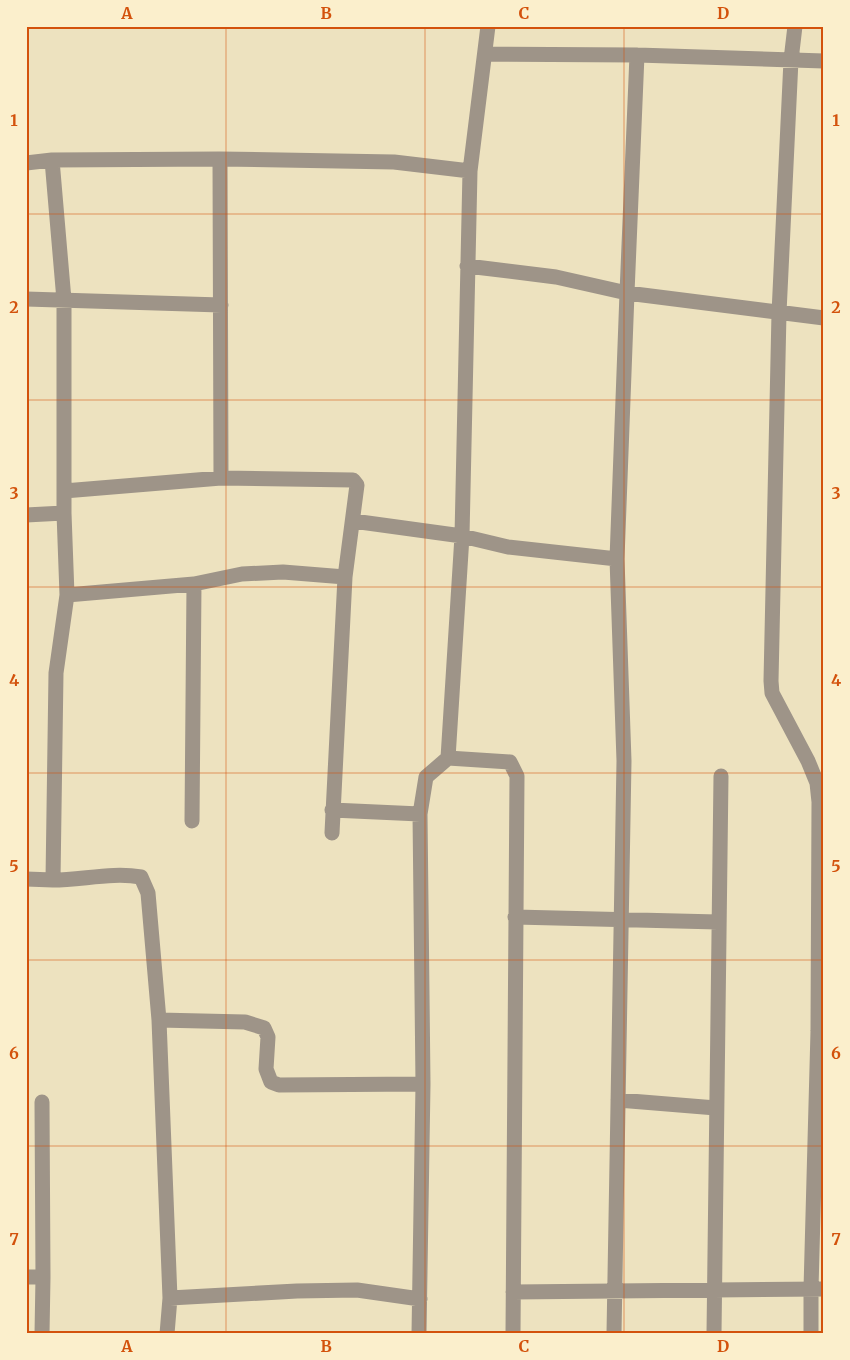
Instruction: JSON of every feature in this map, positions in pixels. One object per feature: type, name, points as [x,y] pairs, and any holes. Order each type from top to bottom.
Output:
[{"type":"street","points":[[448,758],[462,536],[470,171],[488,26]]},
{"type":"street","points":[[795,26],[791,60],[780,313],[771,681],[772,693],[814,776],[819,802],[817,1289],[811,1334]]},
{"type":"street","points":[[485,54],[637,55],[824,61]]},
{"type":"street","points":[[614,1334],[624,761],[617,559],[626,292],[637,55]]},
{"type":"street","points":[[26,162],[52,160],[220,159],[394,162],[470,171]]},
{"type":"street","points":[[220,159],[221,478]]},
{"type":"street","points":[[52,160],[64,300],[64,513],[67,595],[56,673],[53,880]]},
{"type":"street","points":[[467,266],[556,277],[626,292],[824,318]]},
{"type":"street","points":[[26,299],[221,305]]},
{"type":"street","points":[[64,491],[221,478],[353,480],[357,485],[346,577],[332,832]]},
{"type":"street","points":[[26,515],[64,513]]},
{"type":"street","points":[[353,521],[462,536],[508,547],[617,559]]},
{"type":"street","points":[[67,595],[194,584],[250,573],[283,572],[346,577]]},
{"type":"street","points":[[192,821],[194,584]]},
{"type":"street","points":[[419,1334],[423,1084],[420,814],[426,777],[448,758],[510,762],[517,776],[513,1334]]},
{"type":"street","points":[[714,1334],[721,776]]},
{"type":"street","points":[[332,810],[420,814]]},
{"type":"street","points":[[26,879],[68,880],[126,874],[141,876],[148,893],[160,1020],[170,1298],[167,1334]]},
{"type":"street","points":[[515,917],[718,922]]},
{"type":"street","points":[[160,1020],[246,1022],[264,1028],[268,1037],[266,1069],[271,1082],[279,1085],[423,1084]]},
{"type":"street","points":[[618,1100],[716,1108]]},
{"type":"street","points":[[42,1102],[42,1334]]},
{"type":"street","points":[[26,1277],[43,1277]]},
{"type":"street","points":[[513,1292],[817,1289]]},
{"type":"street","points":[[170,1298],[297,1291],[357,1290],[420,1299]]}]
